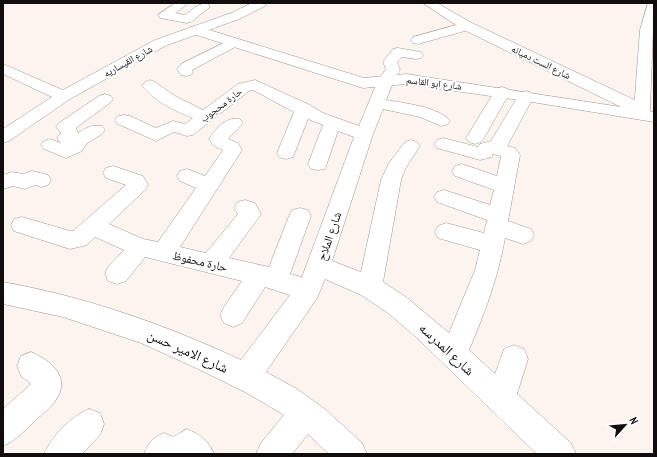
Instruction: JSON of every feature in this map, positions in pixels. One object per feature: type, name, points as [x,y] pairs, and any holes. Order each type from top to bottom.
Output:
[{"type":"street","points":[[183,3],[164,15],[186,19],[204,7]]},
{"type":"street","points":[[190,3],[204,7],[235,10]]},
{"type":"street","name":"شارع الست دميانه","points":[[429,3],[467,26],[650,115]]},
{"type":"street","points":[[650,115],[647,30],[654,3]]},
{"type":"street","name":"شارع القيساريه","points":[[3,137],[59,99],[160,43],[196,30],[235,10],[257,5]]},
{"type":"street","points":[[418,40],[467,26]]},
{"type":"street","name":"شارع ابو القاسم","points":[[196,30],[363,83],[379,83],[386,80],[406,79],[650,115]]},
{"type":"street","points":[[186,72],[184,69],[234,42]]},
{"type":"street","name":"شارع الملاح","points":[[245,378],[313,278],[364,134],[378,103],[386,80],[393,69],[390,62],[397,53],[403,52],[416,55]]},
{"type":"street","points":[[201,60],[218,68]]},
{"type":"street","points":[[3,68],[85,113]]},
{"type":"street","points":[[112,70],[124,73],[132,70]]},
{"type":"street","points":[[3,84],[20,76]]},
{"type":"street","points":[[150,85],[170,102],[180,108],[205,117]]},
{"type":"street","name":"حارة محجوب","points":[[124,120],[156,135],[170,127],[187,131],[244,87],[249,85],[260,86],[304,110],[332,123],[364,134]]},
{"type":"street","points":[[475,138],[502,92]]},
{"type":"street","points":[[170,102],[185,94]]},
{"type":"street","points":[[496,149],[526,96]]},
{"type":"street","points":[[75,143],[66,138],[70,132],[60,125],[85,113],[105,99]]},
{"type":"street","points":[[378,103],[425,113],[441,121]]},
{"type":"street","points":[[286,153],[304,110]]},
{"type":"street","points":[[163,253],[233,150],[232,147],[220,142],[218,139],[234,123]]},
{"type":"street","points":[[318,164],[332,123]]},
{"type":"street","points":[[75,143],[96,130]]},
{"type":"street","points":[[50,146],[68,152],[77,145],[75,143]]},
{"type":"street","points":[[443,144],[480,154],[485,153],[488,147],[510,154],[496,229],[478,296],[453,354]]},
{"type":"street","points":[[370,287],[391,180],[399,162],[411,146]]},
{"type":"street","points":[[462,171],[505,186]]},
{"type":"street","points":[[22,225],[70,240],[79,239],[138,185],[136,181],[113,173]]},
{"type":"street","points":[[187,176],[209,186]]},
{"type":"street","points":[[3,182],[12,179],[25,182],[32,178],[41,180]]},
{"type":"street","points":[[444,197],[496,229]]},
{"type":"street","points":[[211,264],[250,214],[245,208]]},
{"type":"street","points":[[233,315],[268,277],[300,216]]},
{"type":"street","name":"حارة محفوظ","points":[[93,227],[140,247],[163,253],[268,277],[313,278]]},
{"type":"street","points":[[446,232],[496,229],[523,235]]},
{"type":"street","points":[[117,274],[140,247]]},
{"type":"street","name":"شارع المدرسه","points":[[313,278],[370,287],[408,314],[560,454]]},
{"type":"street","name":"شارع الامير حسن","points":[[3,294],[81,310],[134,327],[189,349],[276,393],[306,413],[341,443],[351,454]]},
{"type":"street","points":[[501,399],[514,359]]},
{"type":"street","points":[[3,430],[45,391],[48,386],[49,382],[30,366]]},
{"type":"street","points":[[272,454],[306,413]]},
{"type":"street","points":[[60,454],[88,424]]},
{"type":"street","points":[[177,454],[187,445],[198,454]]},
{"type":"street","points":[[160,454],[164,449],[173,454]]}]
